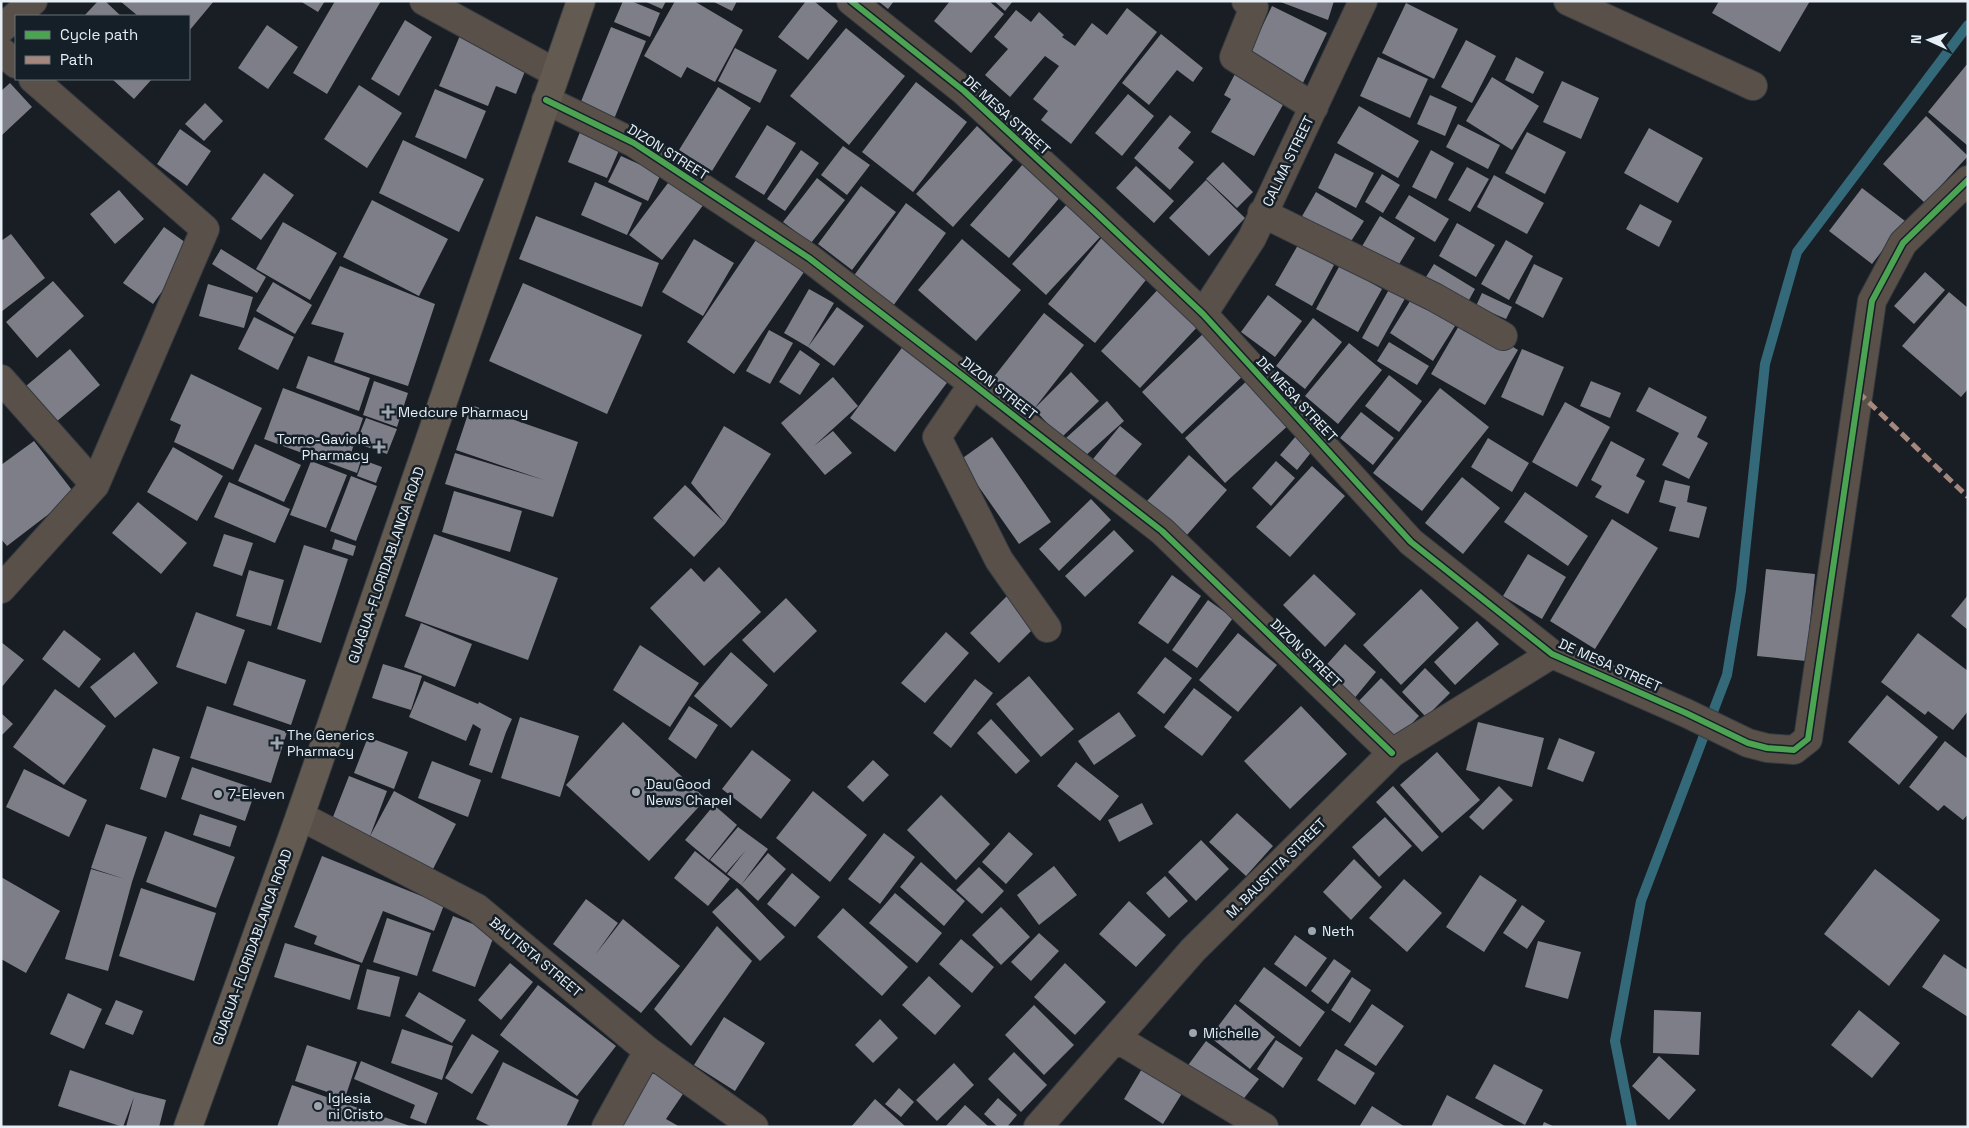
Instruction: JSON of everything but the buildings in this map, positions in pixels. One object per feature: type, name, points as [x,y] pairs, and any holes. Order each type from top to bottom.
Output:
[{"type":"main road","name":"GUAGUA-FLORIDABLANCA ROAD","points":[[188,1127],[300,816],[581,1]]},
{"type":"street","points":[[17,15],[33,1]]},
{"type":"street","points":[[424,1],[556,73]]},
{"type":"street","name":"DE MESA STREET","points":[[851,1],[964,91],[1203,314],[1411,542],[1552,654],[1686,713],[1748,743],[1767,748],[1794,750],[1808,740],[1872,301],[1903,243],[1968,180]]},
{"type":"street","points":[[1246,1],[1254,7],[1234,57],[1314,107]]},
{"type":"street","name":"CALMA STREET","points":[[1203,314],[1252,238],[1262,213],[1363,1]]},
{"type":"street","points":[[1568,1],[1753,86]]},
{"type":"street","points":[[1,29],[15,17]]},
{"type":"street","points":[[1,51],[15,63]]},
{"type":"street","points":[[1,588],[95,485],[205,229],[34,80]]},
{"type":"street","name":"DIZON STREET","points":[[546,100],[634,143],[801,252],[973,384],[1162,531],[1392,753]]},
{"type":"street","points":[[1262,213],[1434,297],[1503,336]]},
{"type":"street","points":[[1,379],[95,485]]},
{"type":"street","points":[[973,384],[937,437],[999,560],[1047,628]]},
{"type":"street","name":"M. BAUSTITA STREET","points":[[1038,1127],[1192,950],[1392,753],[1552,654]]},
{"type":"street","name":"BAUTISTA STREET","points":[[300,816],[477,908],[648,1050],[754,1127]]},
{"type":"street","points":[[1116,1038],[1264,1127]]},
{"type":"street","points":[[606,1127],[648,1050]]},
{"type":"waterway","points":[[1632,1127],[1615,1041],[1641,901],[1727,675],[1741,590],[1765,364],[1797,252],[1968,25]]},
{"type":"marked path","points":[[1858,392],[1968,497]]},
{"type":"cycle path","points":[[851,1],[964,91],[1203,314],[1411,542],[1552,654],[1686,713],[1748,743],[1767,748],[1794,750],[1808,739],[1872,301],[1903,243],[1968,180]]},
{"type":"cycle path","points":[[546,100],[634,143],[809,258],[973,384],[1162,531],[1392,753]]},
{"type":"place","name":"Medcure Pharmacy","points":[[388,412]]},
{"type":"place","name":"Torno-Gaviola Pharmacy","points":[[379,447]]},
{"type":"place","name":"The Generics Pharmacy","points":[[277,743]]},
{"type":"place","name":"Dau Good News Chapel","points":[[636,792]]},
{"type":"place","name":"7-Eleven","points":[[218,794]]},
{"type":"place","name":"Neth","points":[[1312,931]]},
{"type":"place","name":"Michelle","points":[[1193,1033]]},
{"type":"place","name":"Iglesia ni Cristo","points":[[318,1106]]}]
